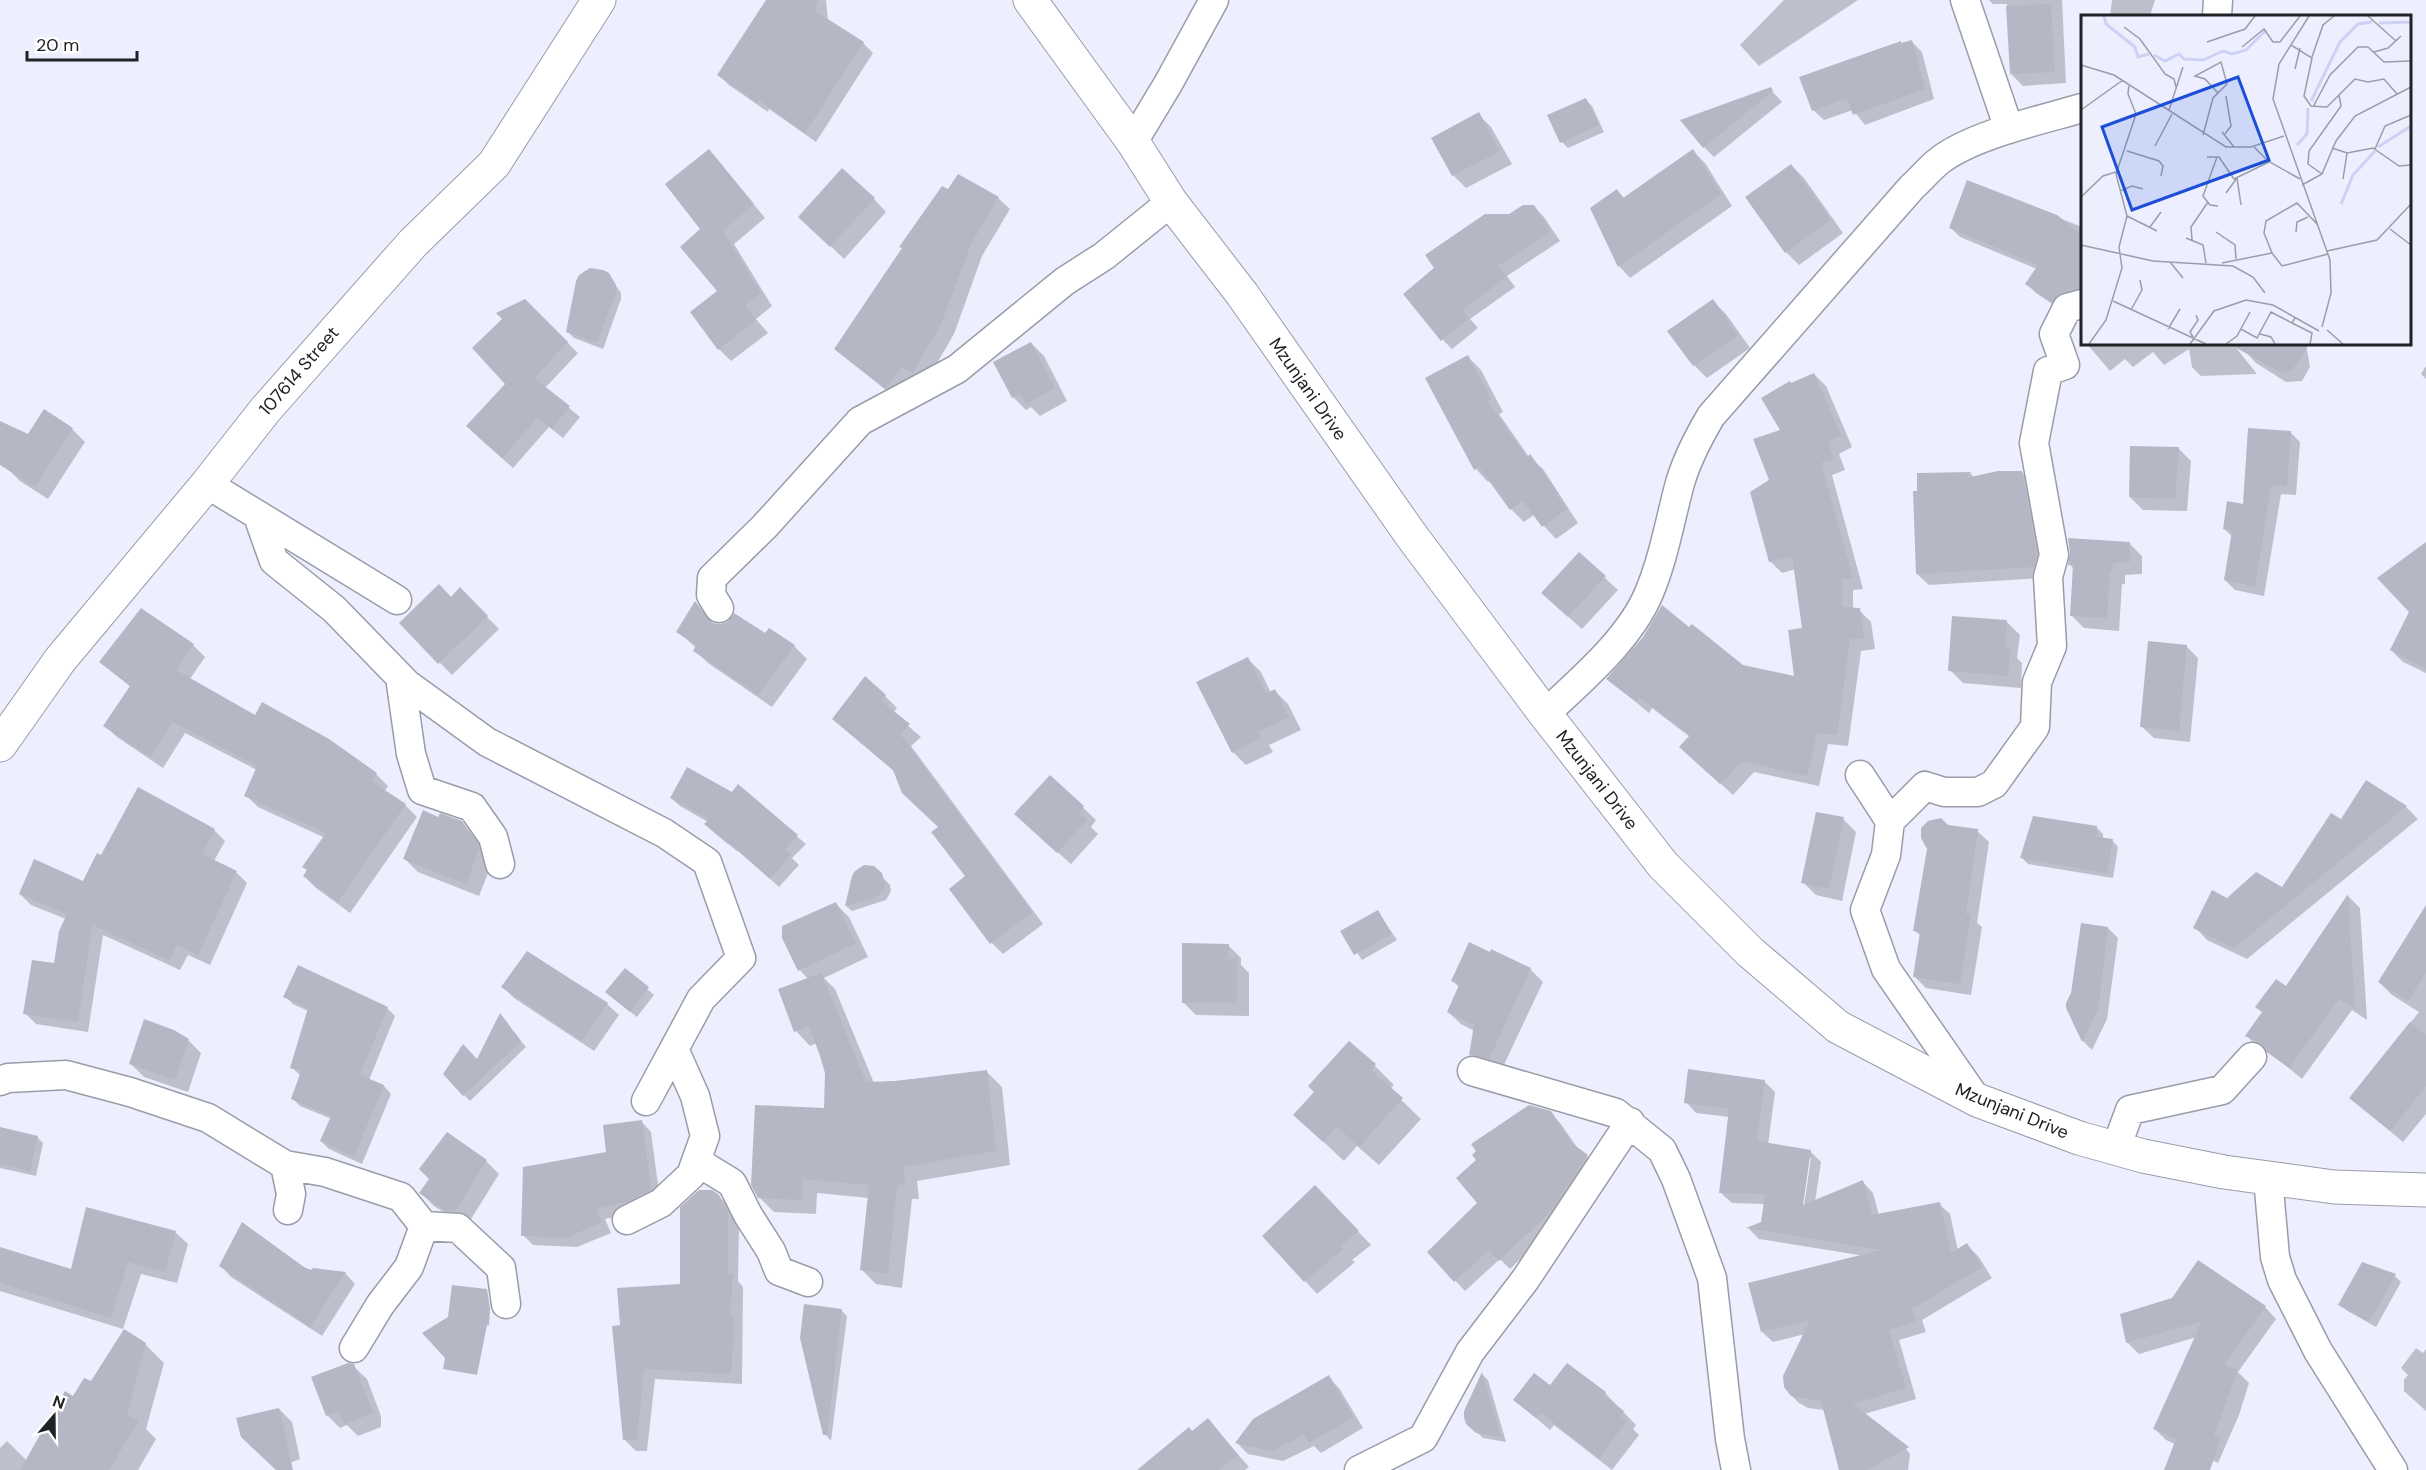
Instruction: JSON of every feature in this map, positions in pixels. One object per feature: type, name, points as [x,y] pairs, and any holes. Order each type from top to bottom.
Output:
[{"type":"main road","name":"107614 Street","points":[[0,745],[60,660],[207,484],[266,409],[413,243],[494,164],[599,0]]},
{"type":"main road","name":"Mzunjani Drive","points":[[1030,0],[1133,141],[1171,202],[1242,294],[1411,535],[1545,714],[1663,865],[1750,952],[1838,1027],[1977,1100],[2079,1138],[2143,1156],[2268,1178],[2334,1187],[2426,1190]]},
{"type":"street","points":[[1133,141],[1168,84],[1214,0]]},
{"type":"street","points":[[1965,0],[2009,129]]},
{"type":"street","points":[[2217,15],[2218,0]]},
{"type":"street","points":[[1545,714],[1587,674],[1637,616],[1660,564],[1680,482],[1692,449],[1711,416],[1940,160],[2009,129],[2081,108]]},
{"type":"street","points":[[719,608],[711,595],[712,578],[765,526],[860,421],[957,369],[1065,281],[1104,256],[1171,202]]},
{"type":"street","points":[[1977,1100],[1886,969],[1865,910],[1886,855],[1890,821],[1925,786],[1944,792],[1978,792],[1994,784],[2036,727],[2037,682],[2052,646],[2048,576],[2054,555],[2034,443],[2048,371],[2065,365],[2054,334],[2067,308],[2081,304]]},
{"type":"street","points":[[207,484],[397,600]]},
{"type":"street","points":[[258,516],[274,561],[334,609],[400,677],[487,742],[664,833],[707,862],[741,958],[701,999],[646,1101]]},
{"type":"street","points":[[400,677],[411,754],[422,790],[472,807],[493,837],[500,864]]},
{"type":"street","points":[[1860,775],[1890,821]]},
{"type":"street","points":[[627,1220],[661,1203],[691,1175],[705,1136],[695,1096],[674,1049]]},
{"type":"street","points":[[2116,1148],[2130,1110],[2222,1090],[2252,1057]]},
{"type":"street","points":[[1472,1071],[1616,1113],[1662,1150],[1676,1179],[1712,1278],[1730,1439],[1736,1470]]},
{"type":"street","points":[[0,1081],[8,1078],[66,1075],[130,1092],[208,1118],[285,1165],[325,1172],[401,1197],[424,1226],[458,1228],[501,1268],[507,1304]]},
{"type":"street","points":[[1359,1470],[1423,1438],[1470,1352],[1525,1280],[1630,1122]]},
{"type":"street","points":[[696,1161],[732,1183],[748,1215],[771,1251],[779,1271],[808,1282]]},
{"type":"street","points":[[285,1165],[291,1194],[288,1210]]},
{"type":"street","points":[[2268,1178],[2276,1257],[2282,1280],[2318,1351],[2393,1470]]},
{"type":"street","points":[[354,1348],[380,1305],[409,1267],[424,1226]]},
{"type":"building","points":[[766,0],[818,0],[815,11],[864,42],[805,133],[759,100],[757,103],[717,75]]},
{"type":"building","points":[[2051,4],[2055,72],[2010,74],[2006,6]]},
{"type":"building","points":[[1912,40],[1925,89],[1853,115],[1847,98],[1812,111],[1799,77],[1901,41],[1901,43]]},
{"type":"building","points":[[1771,87],[1773,91],[1703,148],[1680,120]]},
{"type":"building","points":[[1586,98],[1599,125],[1560,143],[1547,115]]},
{"type":"building","points":[[1479,112],[1500,151],[1452,176],[1431,138]]},
{"type":"building","points":[[709,149],[754,204],[723,231],[761,293],[745,306],[756,320],[718,350],[690,312],[717,291],[680,247],[700,229],[665,184]]},
{"type":"building","points":[[1693,149],[1721,194],[1618,267],[1590,208],[1617,189],[1623,198]]},
{"type":"building","points":[[1791,164],[1831,220],[1785,253],[1745,197]]},
{"type":"building","points":[[842,168],[875,198],[830,247],[798,217]]},
{"type":"building","points":[[958,174],[999,197],[971,244],[942,322],[913,373],[902,367],[885,389],[834,349],[902,248],[899,247],[942,186],[948,189]]},
{"type":"building","points":[[1967,180],[2057,215],[2081,234],[2081,288],[2062,292],[2051,302],[2025,284],[2038,265],[1949,228]]},
{"type":"building","points":[[1523,205],[1534,205],[1551,231],[1498,266],[1507,277],[1462,309],[1469,318],[1441,341],[1403,294],[1434,268],[1425,255],[1485,214],[1509,214]]},
{"type":"building","points":[[590,268],[609,273],[616,285],[616,292],[597,343],[566,332],[576,281],[579,275]]},
{"type":"building","points":[[525,299],[568,342],[534,378],[570,406],[552,429],[538,417],[502,458],[466,426],[505,384],[472,348],[502,319],[496,313]]},
{"type":"building","points":[[1713,299],[1738,335],[1693,366],[1667,331]]},
{"type":"building","points":[[1031,342],[1055,388],[1026,404],[1020,394],[1012,398],[993,362]]},
{"type":"building","points":[[2231,345],[2308,345],[2291,370],[2280,372]]},
{"type":"building","points":[[1468,355],[1491,399],[1487,401],[1527,457],[1530,454],[1567,509],[1542,527],[1523,501],[1510,510],[1479,467],[1474,470],[1425,378]]},
{"type":"building","points":[[1814,373],[1841,435],[1828,442],[1834,459],[1821,463],[1853,578],[1842,579],[1842,607],[1860,608],[1864,638],[1850,639],[1837,735],[1817,733],[1807,776],[1742,761],[1720,784],[1679,747],[1690,735],[1640,698],[1636,702],[1606,679],[1643,637],[1662,605],[1689,627],[1692,624],[1743,665],[1794,676],[1788,630],[1802,628],[1792,556],[1769,562],[1750,492],[1769,480],[1753,439],[1780,430],[1761,398],[1790,381],[1791,383]]},
{"type":"building","points":[[44,409],[73,428],[35,487],[0,465],[0,421],[28,434]]},
{"type":"building","points":[[2248,428],[2291,431],[2287,486],[2271,485],[2255,587],[2224,580],[2232,531],[2223,529],[2227,501],[2243,504]]},
{"type":"building","points":[[2130,446],[2179,447],[2175,499],[2129,497]]},
{"type":"building","points":[[1998,471],[2022,471],[2037,554],[2034,567],[1916,574],[1913,491],[1917,491],[1917,473],[1971,472],[1966,478]]},
{"type":"building","points":[[2068,538],[2130,542],[2130,562],[2113,563],[2112,572],[2110,571],[2107,618],[2070,616],[2073,565],[2068,565],[2070,553]]},
{"type":"building","points":[[2426,542],[2426,669],[2390,650],[2409,612],[2377,578]]},
{"type":"building","points":[[1579,552],[1606,576],[1568,617],[1541,593]]},
{"type":"building","points":[[439,584],[451,597],[460,587],[488,616],[438,664],[399,623]]},
{"type":"building","points":[[695,601],[712,623],[727,622],[734,613],[765,633],[769,628],[795,645],[758,695],[693,651],[696,645],[676,632]]},
{"type":"building","points":[[141,608],[194,644],[176,670],[255,715],[262,702],[329,739],[377,773],[371,781],[406,804],[338,902],[303,876],[307,870],[302,867],[326,833],[244,796],[257,766],[173,722],[151,757],[103,726],[130,686],[99,662]]},
{"type":"building","points":[[1952,616],[2007,620],[2005,648],[2010,649],[2008,676],[1948,671]]},
{"type":"building","points":[[2148,641],[2187,645],[2179,731],[2140,727]]},
{"type":"building","points":[[1248,657],[1266,694],[1275,689],[1289,717],[1258,732],[1261,738],[1232,753],[1196,682]]},
{"type":"building","points":[[865,676],[886,695],[881,701],[910,724],[900,734],[1032,912],[990,944],[949,889],[965,876],[931,832],[938,827],[902,793],[893,770],[832,719]]},
{"type":"building","points":[[687,767],[732,792],[738,784],[798,835],[784,850],[791,855],[770,879],[704,824],[709,819],[670,798]]},
{"type":"building","points":[[1050,775],[1084,806],[1079,813],[1087,820],[1057,853],[1014,814]]},
{"type":"building","points":[[2366,780],[2407,806],[2234,948],[2193,928],[2212,890],[2227,898],[2256,872],[2282,887],[2331,813],[2341,819]]},
{"type":"building","points":[[138,787],[215,829],[202,854],[237,871],[198,955],[177,945],[169,960],[92,925],[78,1022],[23,1014],[32,960],[54,963],[59,931],[67,914],[19,894],[34,859],[83,881],[97,853],[101,855]]},
{"type":"building","points":[[423,810],[438,817],[440,813],[462,821],[478,844],[479,850],[466,884],[403,859]]},
{"type":"building","points":[[1816,812],[1844,817],[1829,889],[1801,883]]},
{"type":"building","points":[[2033,816],[2097,826],[2097,837],[2113,839],[2107,873],[2020,858]]},
{"type":"building","points":[[1941,818],[1948,825],[1978,829],[1966,914],[1971,914],[1960,984],[1913,977],[1920,932],[1913,931],[1927,849],[1921,838],[1921,828],[1928,821]]},
{"type":"building","points":[[864,865],[874,866],[882,873],[884,890],[875,898],[845,906],[852,876]]},
{"type":"building","points":[[2348,894],[2355,1009],[2339,999],[2289,1068],[2268,1053],[2263,1044],[2245,1036],[2262,1012],[2255,1007],[2276,979],[2286,986]]},
{"type":"building","points":[[836,902],[856,943],[798,971],[782,938],[782,926]]},
{"type":"building","points":[[2426,905],[2426,972],[2408,1001],[2378,982]]},
{"type":"building","points":[[1378,910],[1392,934],[1354,955],[1340,931]]},
{"type":"building","points":[[2081,923],[2108,927],[2098,1009],[2082,1042],[2066,1008],[2071,993]]},
{"type":"building","points":[[1469,942],[1490,952],[1491,949],[1531,968],[1489,1059],[1469,1055],[1474,1025],[1447,1012],[1459,985],[1451,981]]},
{"type":"building","points":[[1182,943],[1229,944],[1228,959],[1237,958],[1237,1003],[1182,1003]]},
{"type":"building","points":[[527,951],[608,1003],[582,1041],[501,987]]},
{"type":"building","points":[[298,965],[388,1007],[360,1075],[384,1085],[354,1157],[320,1141],[331,1116],[291,1099],[301,1071],[290,1068],[308,1008],[283,997]]},
{"type":"building","points":[[625,968],[649,987],[630,1012],[605,992]]},
{"type":"building","points":[[821,973],[866,1082],[896,1081],[987,1070],[996,1151],[903,1167],[905,1184],[897,1185],[888,1274],[860,1270],[869,1185],[803,1179],[802,1200],[758,1198],[751,1185],[755,1105],[824,1108],[825,1073],[809,1026],[794,1032],[778,989]]},
{"type":"building","points":[[500,1013],[521,1041],[463,1096],[443,1074],[463,1044],[477,1059]]},
{"type":"building","points":[[144,1019],[174,1030],[189,1039],[175,1080],[129,1064]]},
{"type":"building","points":[[2410,1022],[2426,1035],[2426,1086],[2390,1131],[2349,1098]]},
{"type":"building","points":[[1349,1041],[1376,1064],[1371,1070],[1403,1098],[1359,1147],[1337,1127],[1323,1142],[1293,1115],[1314,1092],[1308,1086]]},
{"type":"building","points":[[1688,1069],[1765,1080],[1757,1141],[1811,1150],[1803,1205],[1863,1180],[1872,1215],[1940,1202],[1951,1253],[1967,1243],[1982,1267],[1912,1309],[1916,1321],[1889,1330],[1906,1388],[1853,1404],[1909,1447],[1867,1470],[1839,1470],[1821,1401],[1791,1396],[1784,1387],[1783,1376],[1810,1320],[1761,1332],[1748,1283],[1881,1250],[1746,1228],[1761,1222],[1765,1194],[1719,1193],[1729,1109],[1684,1103]]},
{"type":"building","points":[[1529,1105],[1551,1111],[1573,1144],[1588,1155],[1553,1209],[1499,1261],[1489,1250],[1454,1282],[1427,1252],[1477,1203],[1456,1178],[1476,1160],[1472,1155],[1476,1151],[1471,1144]]},
{"type":"building","points":[[642,1120],[651,1190],[626,1202],[596,1209],[602,1222],[566,1238],[521,1236],[523,1167],[606,1152],[603,1125]]},
{"type":"building","points":[[0,1127],[38,1136],[30,1171],[0,1164]]},
{"type":"building","points":[[447,1132],[487,1160],[455,1211],[446,1211],[419,1193],[429,1179],[419,1169]]},
{"type":"building","points":[[1315,1185],[1359,1231],[1340,1246],[1343,1249],[1304,1282],[1262,1236]]},
{"type":"building","points":[[699,1190],[712,1190],[719,1195],[728,1212],[728,1274],[733,1274],[730,1317],[733,1317],[734,1332],[731,1374],[644,1369],[637,1440],[623,1440],[612,1326],[620,1325],[617,1288],[680,1284],[680,1207]]},
{"type":"building","points":[[86,1207],[176,1231],[165,1272],[128,1262],[111,1318],[0,1283],[0,1247],[71,1269]]},
{"type":"building","points":[[242,1222],[304,1267],[311,1270],[313,1268],[346,1272],[310,1327],[219,1266]]},
{"type":"building","points":[[2198,1260],[2266,1306],[2224,1365],[2238,1370],[2214,1435],[2221,1438],[2210,1470],[2164,1470],[2176,1439],[2153,1429],[2202,1321],[2126,1343],[2120,1314],[2172,1298]]},
{"type":"building","points":[[2362,1262],[2396,1274],[2369,1322],[2338,1305]]},
{"type":"building","points":[[452,1285],[487,1289],[490,1308],[489,1325],[487,1325],[477,1375],[443,1369],[445,1358],[422,1333],[448,1317]]},
{"type":"building","points":[[804,1304],[842,1309],[827,1435],[823,1435],[800,1338]]},
{"type":"building","points":[[124,1329],[146,1343],[127,1415],[139,1420],[109,1470],[20,1470],[65,1391],[73,1396],[84,1378],[91,1381]]},
{"type":"building","points":[[348,1363],[354,1364],[373,1413],[344,1424],[339,1411],[326,1416],[311,1377]]},
{"type":"building","points":[[1567,1363],[1606,1392],[1604,1396],[1624,1411],[1620,1416],[1627,1421],[1599,1458],[1541,1413],[1536,1418],[1513,1400],[1534,1373],[1550,1385]]},
{"type":"building","points":[[1482,1372],[1501,1437],[1476,1433],[1466,1424],[1464,1411]]},
{"type":"building","points":[[1329,1375],[1353,1417],[1309,1443],[1304,1435],[1272,1451],[1235,1443],[1253,1419]]},
{"type":"building","points":[[279,1408],[293,1470],[276,1470],[241,1437],[236,1418]]},
{"type":"building","points":[[1208,1418],[1238,1455],[1219,1470],[1137,1470],[1189,1427],[1192,1431]]}]
